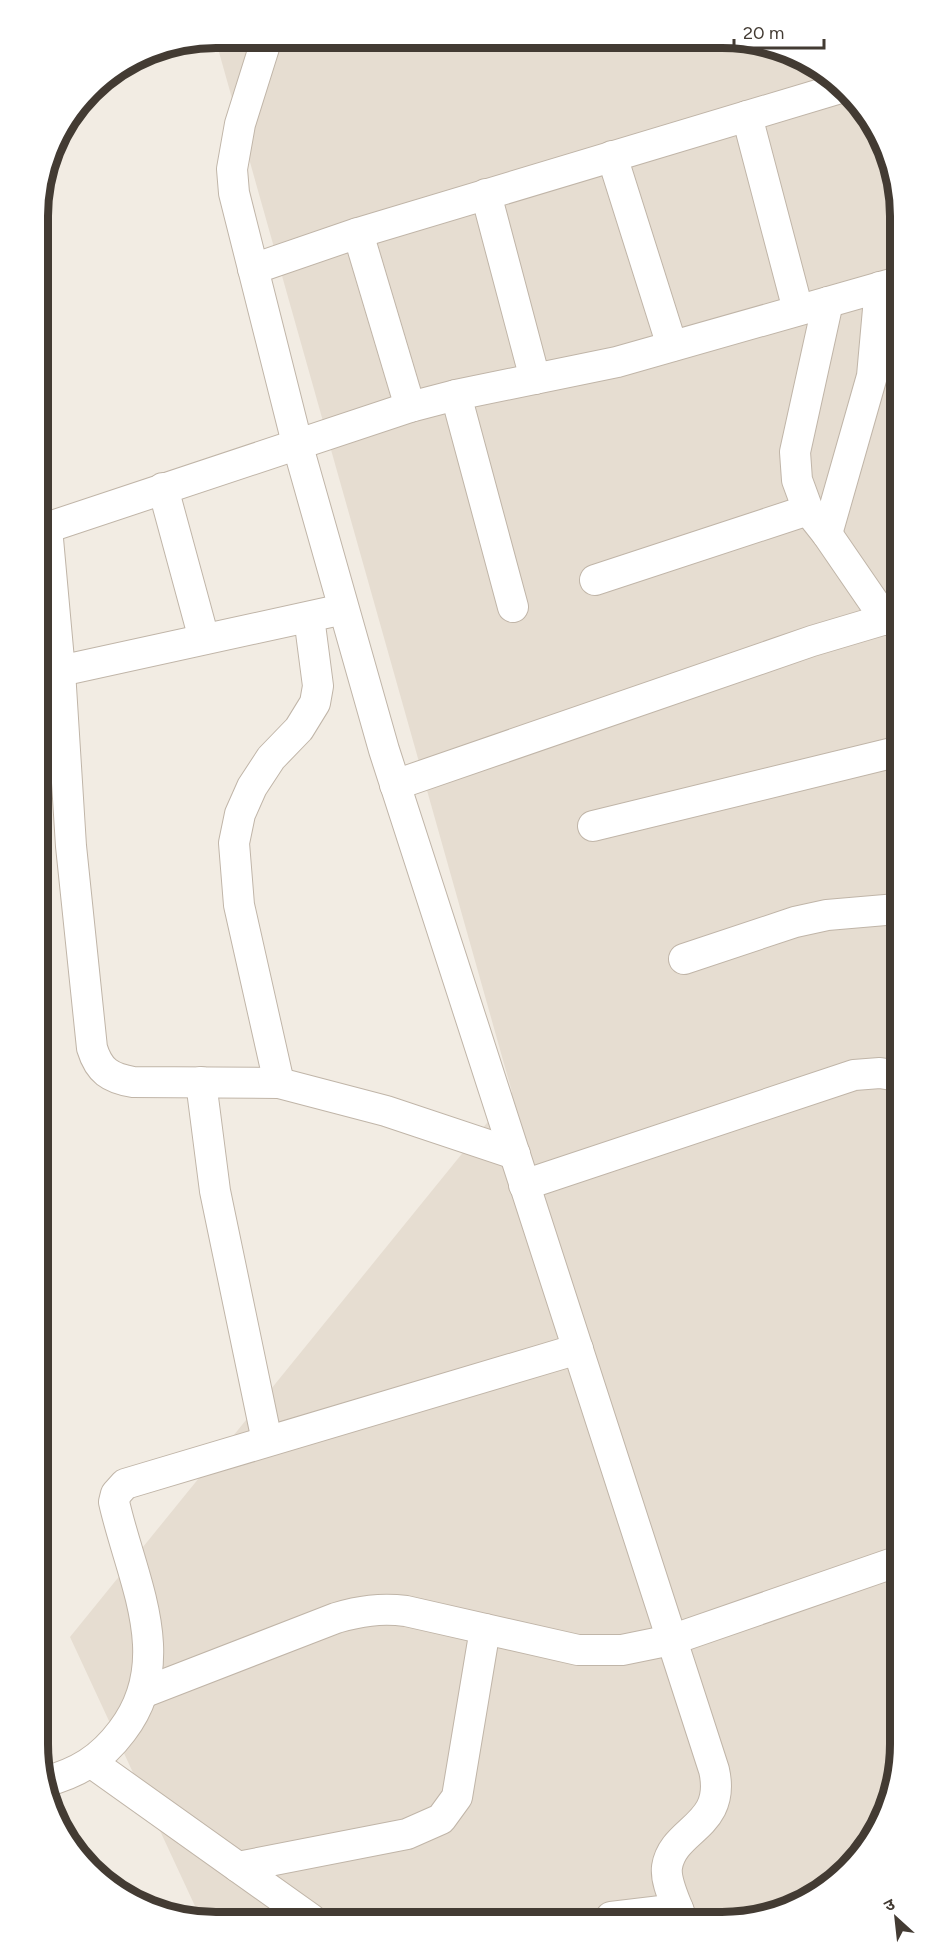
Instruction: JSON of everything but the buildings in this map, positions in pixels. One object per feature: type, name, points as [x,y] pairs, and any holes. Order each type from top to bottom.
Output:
[{"type":"street","points":[[264,48],[240,124],[232,169],[234,193],[297,443],[395,785],[717,1784],[712,1806],[674,1851],[667,1867],[679,1912]]},
{"type":"street","points":[[253,269],[358,233],[833,90]]},
{"type":"street","points":[[747,116],[798,310]]},
{"type":"street","points":[[612,156],[672,346]]},
{"type":"street","points":[[486,194],[535,379]]},
{"type":"street","points":[[358,233],[410,407]]},
{"type":"street","points":[[48,527],[410,407],[456,395],[617,362],[888,285],[872,376],[827,534]]},
{"type":"street","points":[[828,302],[795,452],[797,480],[808,510],[890,617]]},
{"type":"street","points":[[456,395],[513,607]]},
{"type":"street","points":[[163,488],[204,639]]},
{"type":"street","points":[[595,580],[808,510]]},
{"type":"street","points":[[48,571],[60,671],[71,846],[92,1048],[95,1060],[102,1071],[115,1078],[133,1082],[279,1083],[377,1108],[514,1154]]},
{"type":"street","points":[[60,671],[344,609]]},
{"type":"street","points":[[279,1083],[239,905],[234,843],[240,814],[252,787],[271,758],[299,729],[315,703],[318,686],[309,616]]},
{"type":"street","points":[[395,785],[812,641],[890,618]]},
{"type":"street","points":[[593,826],[890,753]]},
{"type":"street","points":[[684,959],[795,922],[827,915],[890,910]]},
{"type":"street","points":[[524,1185],[854,1076],[880,1072],[890,1074]]},
{"type":"street","points":[[201,1083],[215,1191],[267,1441]]},
{"type":"street","points":[[52,1780],[69,1775],[92,1763],[135,1715],[145,1692],[150,1666],[148,1636],[116,1510],[116,1494],[125,1484],[578,1349]]},
{"type":"street","points":[[145,1692],[336,1618],[361,1611],[380,1608],[406,1611],[578,1650],[622,1650],[671,1640],[890,1564]]},
{"type":"street","points":[[238,1867],[407,1834],[441,1820],[457,1797],[485,1629]]},
{"type":"street","points":[[92,1763],[238,1867],[296,1912]]},
{"type":"shaded area","points":[[218,48],[733,48],[754,51],[796,65],[833,90],[862,123],[877,152],[889,194],[890,216],[890,1755],[887,1776],[877,1808],[867,1828],[848,1855],[815,1884],[796,1895],[744,1911],[197,1911],[70,1637],[512,1092]]}]
